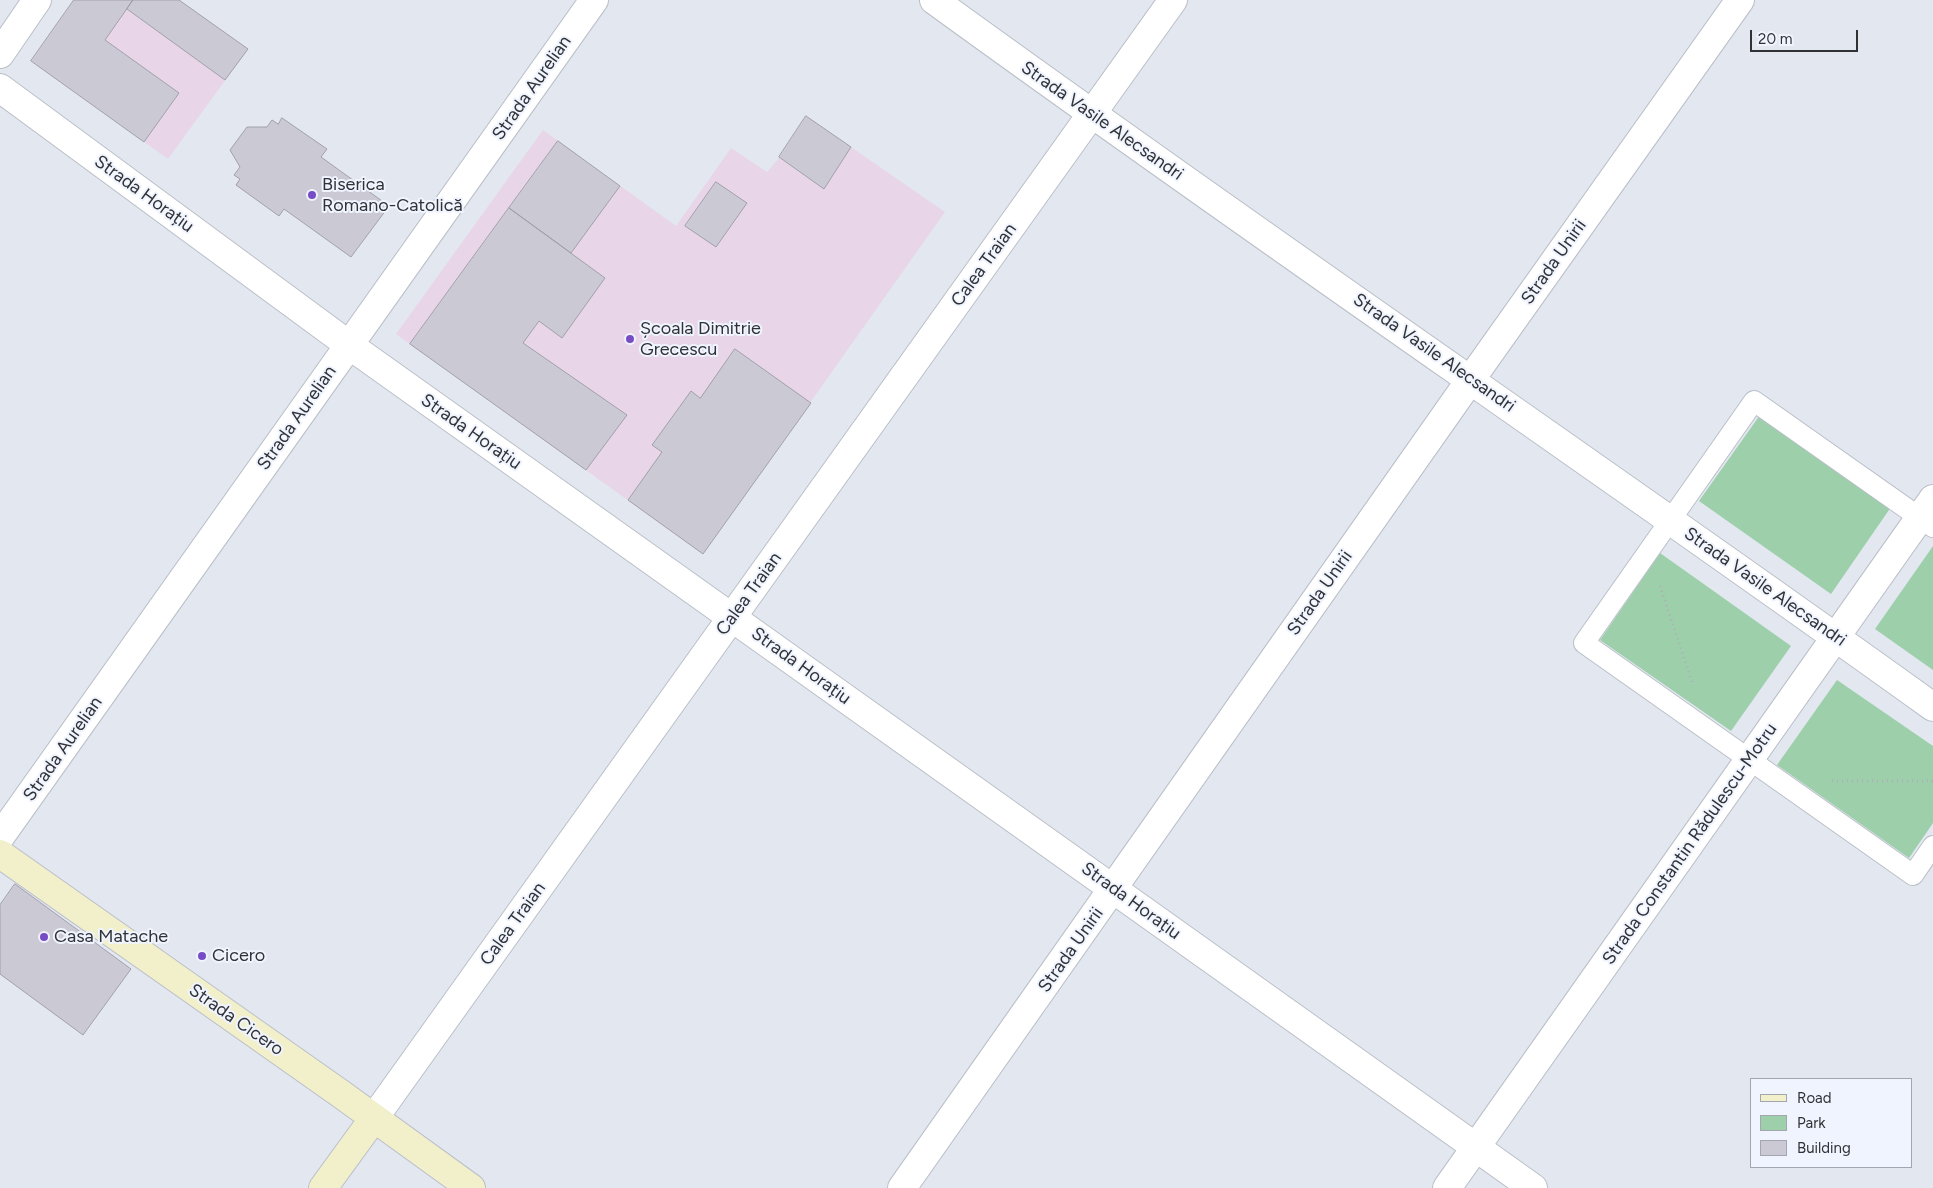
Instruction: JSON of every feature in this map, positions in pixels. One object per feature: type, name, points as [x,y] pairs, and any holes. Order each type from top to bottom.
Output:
[{"type":"street","points":[[0,54],[37,0]]},
{"type":"street","name":"Strada Aurelian","points":[[0,837],[594,0]]},
{"type":"street","name":"Strada Vasile Alecsandri","points":[[934,0],[1092,114],[1471,379],[1933,707]]},
{"type":"street","name":"Calea Traian","points":[[323,1188],[1173,0]]},
{"type":"street","name":"Strada Unirii","points":[[902,1188],[1740,0]]},
{"type":"street","name":"Strada Horațiu","points":[[0,88],[349,345],[1532,1188]]},
{"type":"street","name":"Strada Constantin Rădulescu-Motru","points":[[1447,1188],[1836,637],[1929,514]]},
{"type":"street","name":"Strada Cicero","points":[[0,854],[471,1188]]},
{"type":"lane","points":[[1929,514],[1754,401],[1584,643],[1913,874],[1933,846]]},
{"type":"path","points":[[1648,550],[1692,683]]},
{"type":"path","points":[[1779,780],[1933,781]]},
{"type":"shaded area","points":[[74,0],[179,0],[248,49],[168,159],[31,61]]},
{"type":"shaded area","name":"Școala Dimitrie Grecescu","points":[[806,116],[945,212],[703,554],[396,334],[543,130],[676,226],[731,148],[767,172],[780,157]]},
{"type":"green space","points":[[1760,415],[1891,507],[1831,594],[1699,501]]},
{"type":"green space","points":[[1933,546],[1933,670],[1875,629]]},
{"type":"green space","points":[[1660,553],[1791,646],[1731,731],[1600,640]]},
{"type":"green space","points":[[1837,680],[1933,746],[1933,823],[1909,858],[1777,765]]},
{"type":"building","points":[[74,0],[133,0],[105,40],[179,93],[144,142],[31,61]]},
{"type":"building","points":[[133,0],[179,0],[248,49],[225,80],[127,9]]},
{"type":"building","points":[[806,116],[851,147],[824,189],[779,157]]},
{"type":"building","name":"Biserica Romano-Catolică","points":[[282,118],[327,149],[321,157],[389,206],[351,257],[284,209],[279,216],[236,185],[240,179],[234,175],[240,167],[230,150],[247,127],[267,127],[272,120],[278,124]]},
{"type":"building","points":[[558,141],[620,186],[571,253],[509,208]]},
{"type":"building","points":[[716,182],[747,203],[716,247],[685,226]]},
{"type":"building","points":[[509,208],[605,278],[562,338],[539,321],[523,343],[627,415],[586,470],[410,344]]},
{"type":"building","points":[[735,349],[811,403],[703,554],[628,500],[662,452],[652,445],[691,391],[700,398]]},
{"type":"building","name":"Casa Matache","points":[[15,884],[131,969],[83,1035],[0,974],[0,905]]},
{"type":"place","name":"Biserica Romano-Catolică","points":[[312,195]]},
{"type":"place","name":"Școala Dimitrie Grecescu","points":[[630,339]]},
{"type":"place","name":"Casa Matache","points":[[44,937]]},
{"type":"place","name":"Cicero","points":[[202,956]]}]
